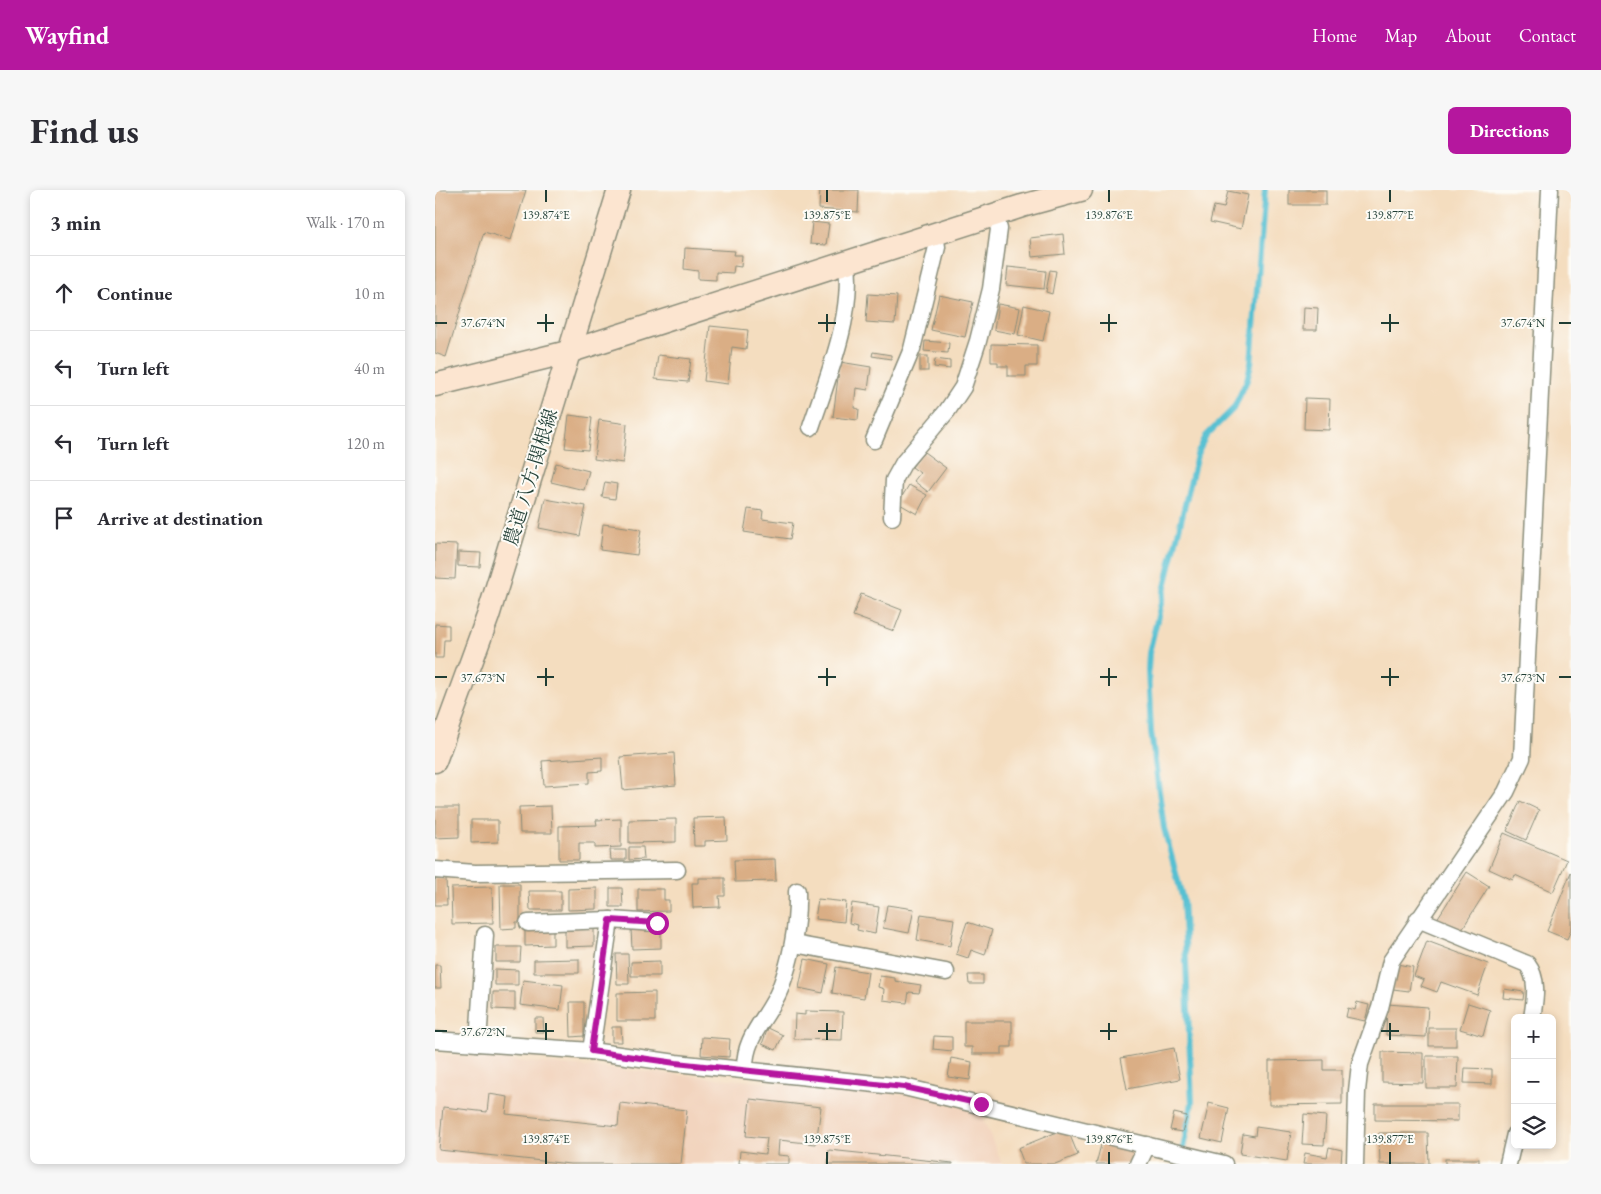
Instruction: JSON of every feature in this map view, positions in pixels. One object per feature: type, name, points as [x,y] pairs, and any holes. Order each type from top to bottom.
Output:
[{"type":"street","name":"農道 八方-関根線","points":[[435,761],[488,616],[619,190]]},
{"type":"street","points":[[435,385],[568,352],[995,214],[1081,190]]},
{"type":"street","points":[[1355,1164],[1357,1091],[1360,1064],[1380,1008],[1391,961],[1506,792],[1522,758],[1550,190]]},
{"type":"street","points":[[892,517],[894,480],[904,462],[947,411],[963,387],[978,341],[991,289],[999,229],[995,214]]},
{"type":"street","points":[[874,440],[912,349],[937,247],[935,234]]},
{"type":"street","points":[[811,427],[838,348],[843,324],[847,263]]},
{"type":"street","points":[[435,870],[475,873],[677,870]]},
{"type":"street","points":[[745,1069],[744,1053],[779,991],[794,944],[798,920],[797,891]]},
{"type":"street","points":[[1418,919],[1527,964],[1533,972],[1536,992],[1533,1014]]},
{"type":"street","points":[[527,923],[610,920],[657,923]]},
{"type":"street","points":[[591,1051],[610,920]]},
{"type":"street","points":[[478,1044],[485,935]]},
{"type":"street","points":[[794,944],[946,972]]},
{"type":"street","points":[[435,1040],[591,1051],[676,1063],[904,1087],[1224,1164]]},
{"type":"street","points":[[1138,1164],[1147,1145]]},
{"type":"street","points":[[1508,1164],[1512,1149]]},
{"type":"shaded area","points":[[435,1054],[922,1096],[980,1112],[1002,1164],[435,1164]]},
{"type":"building","points":[[435,190],[526,190],[511,240],[484,232],[446,357],[435,353]]},
{"type":"building","points":[[820,190],[859,190],[858,212],[819,209]]},
{"type":"building","points":[[1289,190],[1326,190],[1326,205],[1289,205]]},
{"type":"building","points":[[1228,191],[1248,195],[1241,229],[1210,222],[1214,206],[1224,208]]},
{"type":"building","points":[[812,222],[829,224],[826,245],[810,244]]},
{"type":"building","points":[[1063,234],[1065,254],[1032,257],[1030,238]]},
{"type":"building","points":[[685,248],[735,251],[734,255],[742,255],[741,267],[734,266],[733,273],[716,272],[716,280],[698,279],[698,271],[684,269]]},
{"type":"building","points":[[1008,267],[1046,271],[1044,289],[1006,285]]},
{"type":"building","points":[[1050,270],[1056,271],[1052,294],[1046,292]]},
{"type":"building","points":[[868,294],[897,296],[895,324],[866,322]]},
{"type":"building","points":[[939,295],[973,302],[965,337],[931,330]]},
{"type":"building","points":[[998,304],[1020,308],[1015,334],[994,330]]},
{"type":"building","points":[[1024,305],[1049,311],[1043,341],[1018,335]]},
{"type":"building","points":[[1304,307],[1318,308],[1317,330],[1303,330]]},
{"type":"building","points":[[710,326],[748,330],[746,349],[732,347],[728,384],[704,381]]},
{"type":"building","points":[[925,341],[949,343],[948,353],[924,351]]},
{"type":"building","points":[[991,344],[1037,345],[1037,366],[1026,366],[1026,376],[1008,376],[1008,366],[998,366],[998,362],[991,362]]},
{"type":"building","points":[[873,352],[891,355],[891,359],[872,356]]},
{"type":"building","points":[[658,355],[691,359],[688,382],[655,379]]},
{"type":"building","points":[[920,356],[928,356],[928,371],[920,371]]},
{"type":"building","points":[[935,359],[950,361],[950,369],[934,367]]},
{"type":"building","points":[[840,362],[871,367],[868,390],[856,388],[854,408],[859,409],[858,420],[833,417]]},
{"type":"building","points":[[1305,398],[1330,399],[1329,430],[1304,429]]},
{"type":"building","points":[[569,415],[592,418],[588,450],[565,448]]},
{"type":"building","points":[[599,420],[627,424],[623,463],[594,459]]},
{"type":"building","points":[[924,452],[946,468],[928,492],[914,481],[920,473],[912,467]]},
{"type":"building","points":[[556,463],[589,471],[584,490],[551,482]]},
{"type":"building","points":[[605,482],[617,484],[615,499],[602,497]]},
{"type":"building","points":[[909,485],[927,495],[917,514],[898,503]]},
{"type":"building","points":[[545,499],[586,506],[580,536],[539,528]]},
{"type":"building","points":[[748,509],[763,511],[762,519],[793,523],[790,539],[744,532]]},
{"type":"building","points":[[603,524],[641,529],[637,555],[600,550]]},
{"type":"building","points":[[435,544],[457,545],[455,579],[435,578]]},
{"type":"building","points":[[458,552],[481,553],[480,567],[458,566]]},
{"type":"building","points":[[861,594],[902,610],[894,631],[853,616]]},
{"type":"building","points":[[435,624],[449,625],[449,640],[444,640],[443,658],[435,658]]},
{"type":"building","points":[[674,753],[676,785],[623,790],[620,757]]},
{"type":"building","points":[[602,757],[602,771],[589,772],[589,783],[544,786],[542,761]]},
{"type":"building","points":[[1520,801],[1539,810],[1526,840],[1507,831]]},
{"type":"building","points":[[551,806],[552,833],[520,833],[519,807]]},
{"type":"building","points":[[435,807],[459,807],[459,837],[435,838]]},
{"type":"building","points":[[726,817],[727,840],[705,841],[705,846],[694,846],[693,818]]},
{"type":"building","points":[[621,819],[621,847],[595,848],[595,843],[579,843],[579,860],[559,860],[559,826],[597,825],[596,820]]},
{"type":"building","points":[[676,819],[676,842],[629,843],[629,820]]},
{"type":"building","points":[[471,820],[498,820],[498,842],[471,843]]},
{"type":"building","points":[[1504,833],[1567,860],[1553,892],[1515,875],[1513,880],[1489,869]]},
{"type":"building","points":[[629,847],[643,847],[644,859],[629,860]]},
{"type":"building","points":[[610,850],[626,850],[626,860],[611,860]]},
{"type":"building","points":[[775,859],[776,881],[735,882],[734,860]]},
{"type":"building","points":[[1467,872],[1489,886],[1459,934],[1437,919]]},
{"type":"building","points":[[1571,872],[1571,930],[1567,939],[1547,931]]},
{"type":"building","points":[[698,878],[725,878],[725,896],[719,896],[720,907],[693,908],[692,883],[698,883]]},
{"type":"building","points":[[435,879],[446,879],[447,905],[435,905]]},
{"type":"building","points":[[500,884],[520,884],[520,922],[516,922],[516,928],[501,929]]},
{"type":"building","points":[[492,887],[493,923],[452,924],[451,888]]},
{"type":"building","points":[[597,888],[597,909],[568,910],[568,889]]},
{"type":"building","points":[[610,888],[622,888],[623,907],[610,907]]},
{"type":"building","points":[[638,889],[664,889],[664,900],[669,900],[669,911],[638,912]]},
{"type":"building","points":[[529,891],[561,891],[561,910],[530,910]]},
{"type":"building","points":[[818,899],[846,902],[844,922],[815,919]]},
{"type":"building","points":[[852,903],[879,907],[875,934],[857,930],[858,925],[849,923]]},
{"type":"building","points":[[887,905],[914,909],[909,933],[883,928]]},
{"type":"building","points":[[921,914],[954,919],[950,946],[917,940]]},
{"type":"building","points":[[967,922],[992,930],[985,955],[971,950],[968,958],[956,954]]},
{"type":"building","points":[[525,928],[553,928],[553,945],[525,946]]},
{"type":"building","points":[[565,928],[594,928],[594,946],[565,947]]},
{"type":"building","points":[[631,928],[661,928],[661,948],[632,949]]},
{"type":"building","points":[[1427,941],[1488,964],[1477,995],[1441,982],[1437,992],[1421,986],[1424,980],[1414,976]]},
{"type":"building","points":[[496,947],[521,947],[520,962],[496,962]]},
{"type":"building","points":[[616,954],[628,954],[629,984],[617,984]]},
{"type":"building","points":[[579,959],[579,973],[534,973],[534,960]]},
{"type":"building","points":[[805,959],[829,964],[823,993],[799,988]]},
{"type":"building","points":[[660,961],[660,976],[631,976],[631,962]]},
{"type":"building","points":[[1397,964],[1413,967],[1409,991],[1393,989]]},
{"type":"building","points":[[435,965],[440,965],[441,988],[435,988]]},
{"type":"building","points":[[836,967],[868,972],[864,998],[832,993]]},
{"type":"building","points":[[495,969],[518,970],[518,985],[495,985]]},
{"type":"building","points":[[968,975],[983,975],[983,984],[969,984]]},
{"type":"building","points":[[880,976],[895,978],[895,981],[921,985],[919,993],[909,992],[907,1003],[883,1000],[884,989],[878,987]]},
{"type":"building","points":[[523,980],[563,985],[560,1010],[520,1005]]},
{"type":"building","points":[[1504,989],[1524,992],[1523,1000],[1503,998]]},
{"type":"building","points":[[493,992],[515,992],[515,1010],[493,1009]]},
{"type":"building","points":[[655,992],[655,1021],[617,1021],[617,993]]},
{"type":"building","points":[[570,1002],[584,1002],[584,1036],[571,1037]]},
{"type":"building","points":[[1357,1002],[1369,1005],[1365,1021],[1346,1017],[1348,1008],[1355,1010]]},
{"type":"building","points":[[1468,1003],[1490,1010],[1483,1036],[1460,1029]]},
{"type":"building","points":[[1387,1004],[1428,1007],[1426,1037],[1386,1035]]},
{"type":"building","points":[[805,1011],[843,1012],[842,1040],[794,1039],[795,1014],[805,1015]]},
{"type":"building","points":[[535,1018],[543,1018],[544,1032],[535,1032]]},
{"type":"building","points":[[964,1021],[1012,1021],[1012,1047],[1002,1047],[1002,1054],[972,1054],[972,1047],[964,1047]]},
{"type":"building","points":[[612,1027],[621,1027],[622,1042],[612,1042]]},
{"type":"building","points":[[768,1028],[783,1035],[776,1050],[762,1044]]},
{"type":"building","points":[[1429,1028],[1456,1028],[1456,1046],[1429,1046]]},
{"type":"building","points":[[934,1036],[952,1037],[952,1051],[933,1049]]},
{"type":"building","points":[[702,1037],[730,1039],[729,1057],[701,1055]]},
{"type":"building","points":[[1174,1048],[1180,1079],[1127,1089],[1121,1058]]},
{"type":"building","points":[[1382,1052],[1423,1053],[1423,1083],[1382,1082]]},
{"type":"building","points":[[1426,1056],[1458,1056],[1457,1088],[1426,1088]]},
{"type":"building","points":[[951,1058],[972,1062],[970,1080],[948,1077]]},
{"type":"building","points":[[1324,1060],[1324,1070],[1342,1070],[1342,1104],[1269,1105],[1269,1061]]},
{"type":"building","points":[[1465,1068],[1492,1069],[1492,1084],[1464,1083]]},
{"type":"building","points":[[489,1094],[508,1097],[506,1114],[618,1126],[620,1103],[687,1110],[681,1164],[570,1164],[439,1150],[443,1107],[487,1112]]},
{"type":"building","points":[[750,1099],[821,1107],[816,1144],[779,1140],[778,1155],[789,1156],[789,1164],[739,1164],[740,1151],[765,1154],[767,1138],[746,1136]]},
{"type":"building","points":[[1209,1103],[1229,1108],[1222,1143],[1201,1138]]},
{"type":"building","points":[[1375,1104],[1458,1104],[1458,1121],[1375,1120]]},
{"type":"building","points":[[1174,1113],[1187,1116],[1182,1132],[1170,1130]]},
{"type":"building","points":[[1304,1114],[1326,1116],[1324,1145],[1302,1144]]},
{"type":"building","points":[[1256,1127],[1291,1132],[1287,1161],[1240,1154],[1243,1134],[1255,1136]]},
{"type":"building","points":[[1067,1128],[1078,1155],[1055,1164],[1024,1164],[1018,1148]]},
{"type":"building","points":[[1379,1133],[1428,1133],[1429,1164],[1380,1164]]},
{"type":"building","points":[[1102,1141],[1136,1150],[1133,1164],[1096,1164]]},
{"type":"building","points":[[1329,1147],[1342,1150],[1341,1164],[1303,1164],[1305,1153],[1327,1157]]},
{"type":"building","points":[[829,1150],[953,1163],[953,1164],[828,1164]]},
{"type":"building","points":[[1445,1159],[1479,1159],[1479,1164],[1445,1164]]},
{"type":"waterway","points":[[1180,1164],[1192,1103],[1184,916],[1183,900],[1164,828],[1151,732],[1149,653],[1197,455],[1206,436],[1234,408],[1247,380],[1251,364],[1265,190]]},
{"type":"route","points":[[657,923],[637,920],[610,920],[591,1051],[676,1063],[904,1087],[981,1104]]}]
